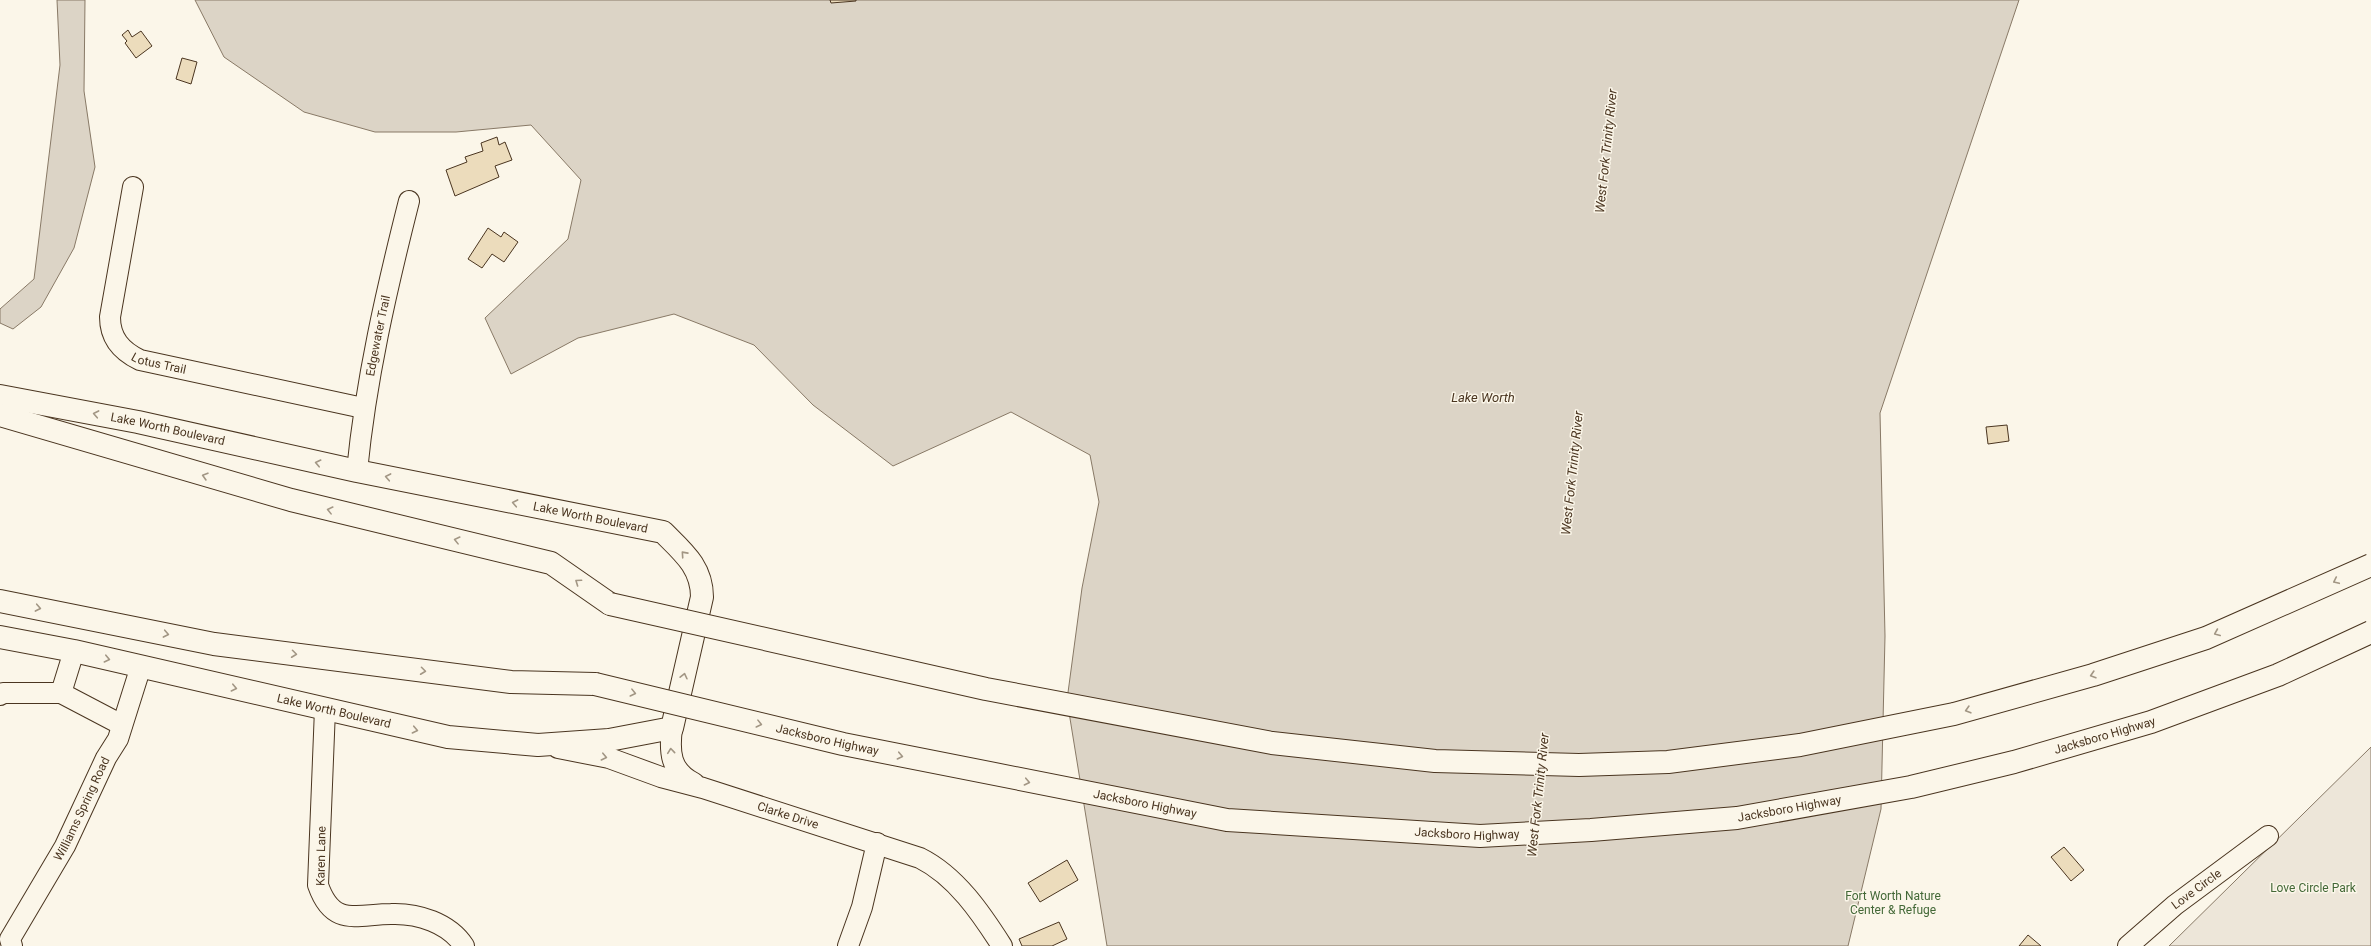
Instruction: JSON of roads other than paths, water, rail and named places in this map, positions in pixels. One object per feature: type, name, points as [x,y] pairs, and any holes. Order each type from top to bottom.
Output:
[{"type":"main road","name":"Lake Worth Boulevard","points":[[0,396],[138,422],[356,471],[663,532],[697,569],[702,583],[702,597],[672,728],[609,740],[538,745],[448,737],[74,651],[0,637]]},
{"type":"main road","points":[[0,415],[291,500],[551,563],[610,604],[986,689],[1272,743],[1435,761],[1579,765],[1668,762],[1800,745],[1954,714],[2093,675],[2206,638],[2371,565]]},
{"type":"main road","name":"Jacksboro Highway","points":[[0,601],[214,644],[511,682],[595,684],[843,744],[1056,788],[1227,820],[1480,836],[1591,830],[1737,818],[1911,787],[2014,762],[2151,722],[2278,675],[2371,632]]},
{"type":"street","name":"Lotus Trail","points":[[134,187],[110,317],[110,330],[128,354],[140,360],[363,408]]},
{"type":"street","name":"Edgewater Trail","points":[[356,471],[363,408],[381,312],[409,201]]},
{"type":"street","points":[[61,693],[74,651]]},
{"type":"street","name":"Williams Spring Road","points":[[9,944],[65,846],[106,758],[118,740],[141,666]]},
{"type":"street","points":[[0,695],[23,693],[61,693],[122,725]]},
{"type":"street","name":"Karen Lane","points":[[325,709],[318,885],[323,898],[335,910],[353,918],[392,914],[436,921],[462,944]]},
{"type":"street","points":[[672,728],[670,747],[674,766],[688,780],[703,788]]},
{"type":"street","name":"Clarke Drive","points":[[538,745],[609,758],[667,779],[703,788],[877,843],[934,866],[959,888],[1002,946]]},
{"type":"street","name":"Love Circle","points":[[2128,946],[2175,905],[2268,836]]},
{"type":"street","points":[[848,946],[862,907],[877,843]]},
{"type":"water","points":[[57,0],[85,0],[84,91],[95,167],[74,248],[41,307],[13,329],[0,323],[0,309],[34,279],[60,65]]},
{"type":"water","name":"Lake Worth","points":[[195,0],[2019,0],[1880,413],[1885,636],[1881,809],[1848,946],[1107,946],[1067,700],[1082,588],[1099,502],[1090,455],[1011,412],[893,466],[813,405],[754,345],[674,314],[578,338],[511,374],[485,318],[568,239],[581,180],[531,125],[456,132],[375,132],[304,112],[224,57]]},
{"type":"water label","name":"West Fork Trinity River","points":[[1606,151]]},
{"type":"water label","name":"West Fork Trinity River","points":[[1572,473]]},
{"type":"water label","name":"West Fork Trinity River","points":[[1538,795]]},
{"type":"park label","name":"Love Circle Park","points":[[2313,888]]},
{"type":"park label","name":"Fort Worth Nature Center & Refuge","points":[[1893,903]]}]
